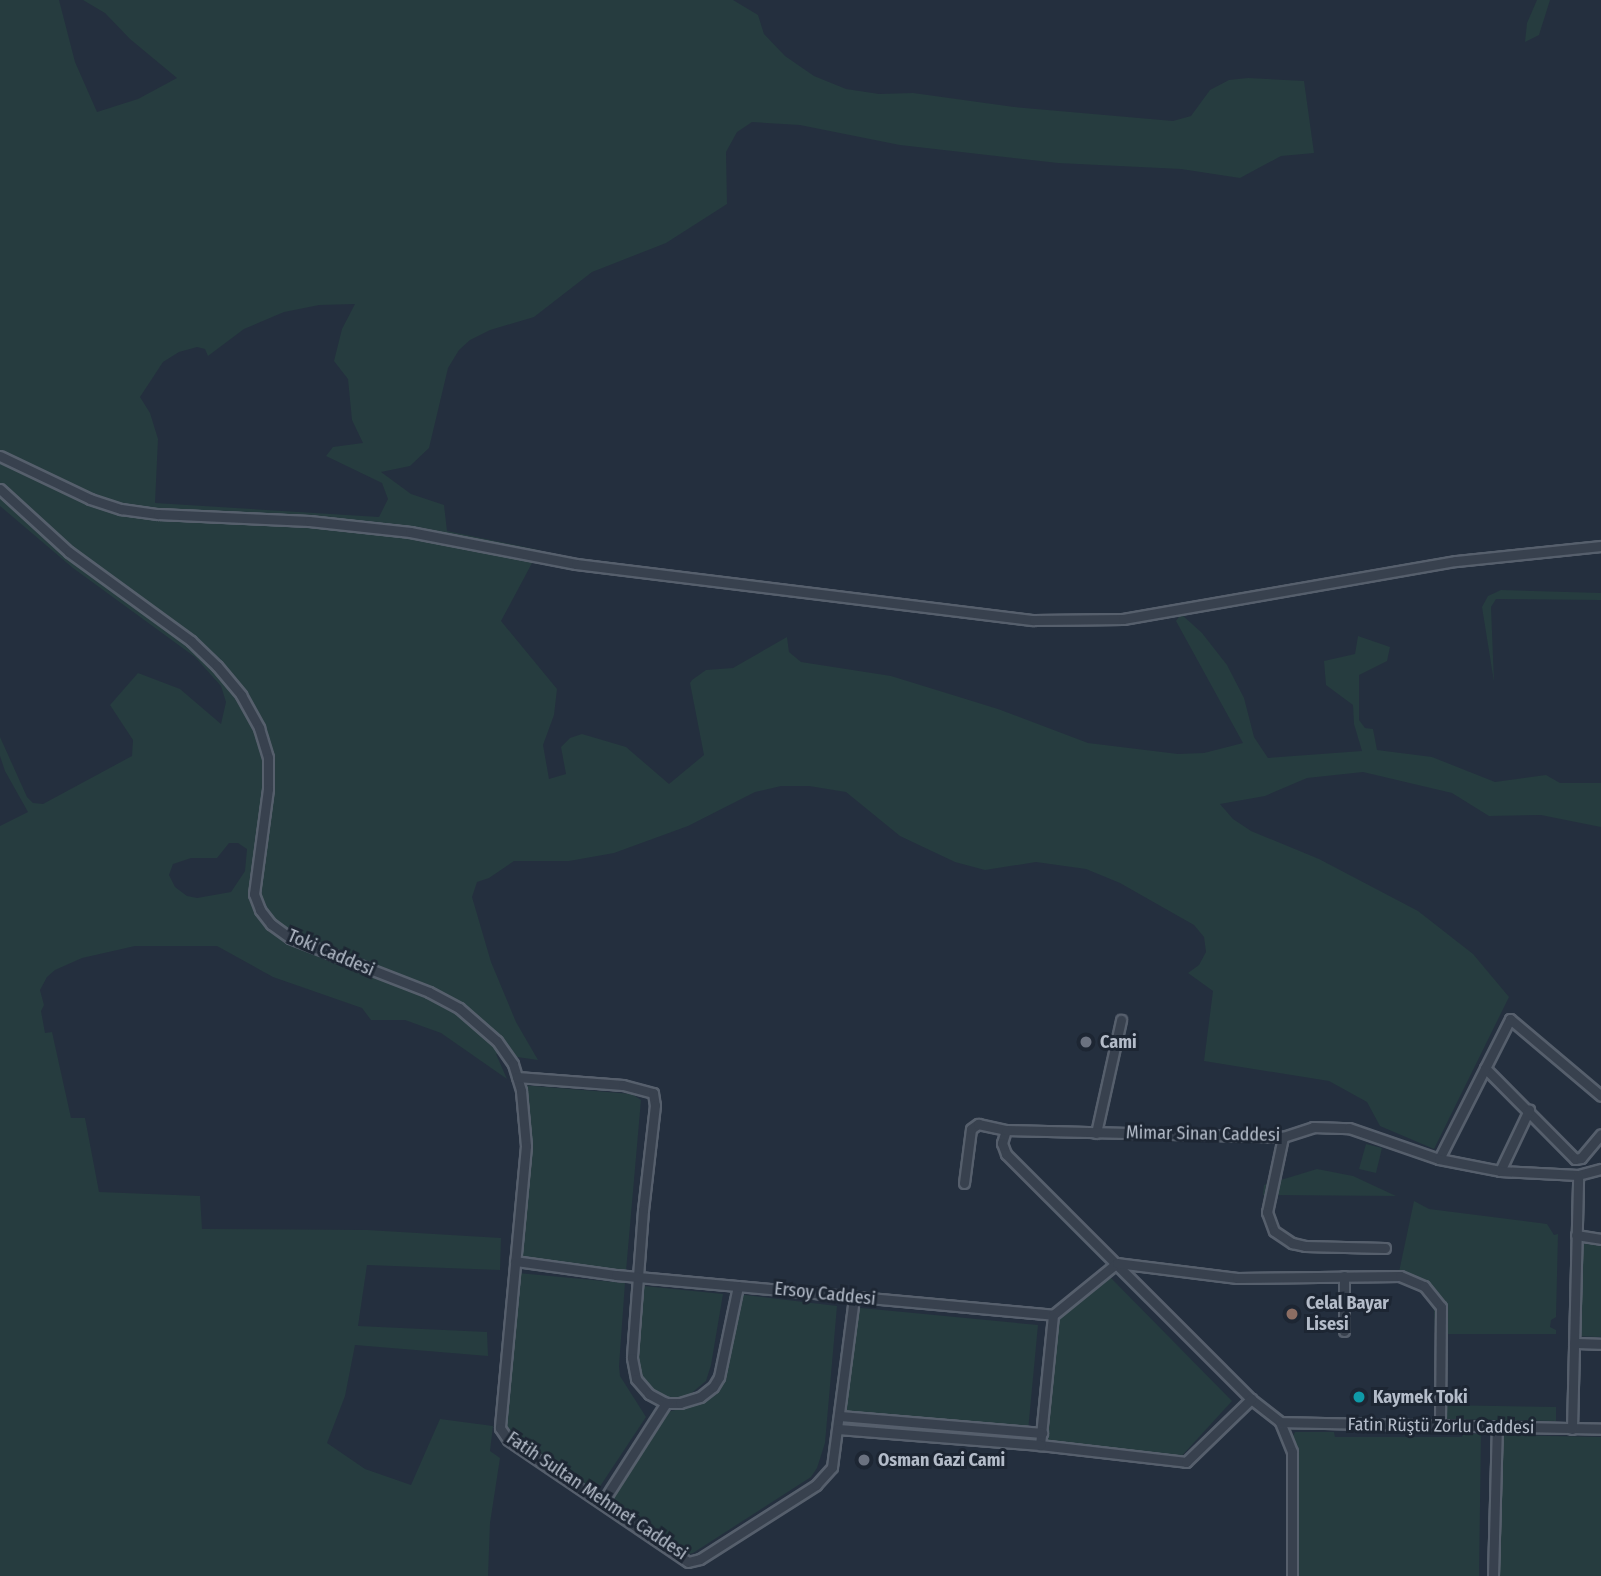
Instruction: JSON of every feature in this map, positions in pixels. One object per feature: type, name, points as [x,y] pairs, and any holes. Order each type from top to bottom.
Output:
[{"type":"street","points":[[0,457],[90,499],[121,509],[158,514],[309,521],[410,532],[576,564],[1034,620],[1123,619],[1456,561],[1601,546]]},
{"type":"street","name":"Toki Caddesi","points":[[0,489],[69,552],[191,641],[241,695],[259,728],[268,758],[268,789],[254,894],[260,910],[271,924],[301,942],[429,992],[459,1008],[497,1041],[513,1064],[521,1091],[526,1146],[500,1428]]},
{"type":"street","points":[[1439,1159],[1510,1019],[1601,1096]]},
{"type":"street","points":[[1096,1133],[1121,1020]]},
{"type":"street","points":[[1485,1068],[1575,1159],[1580,1158],[1601,1134]]},
{"type":"street","points":[[517,1077],[623,1085],[653,1093],[655,1105],[633,1369],[644,1390],[666,1403],[695,1399],[717,1382],[738,1286]]},
{"type":"street","points":[[1500,1171],[1528,1110]]},
{"type":"street","name":"Mimar Sinan Caddesi","points":[[964,1183],[972,1128],[978,1124],[1006,1130],[1283,1138],[1313,1127],[1349,1128],[1439,1159],[1500,1171],[1578,1175],[1601,1169]]},
{"type":"street","points":[[1006,1130],[1002,1143],[1006,1154],[1251,1399],[1280,1422],[1292,1451],[1292,1576]]},
{"type":"street","points":[[1283,1138],[1267,1212],[1274,1231],[1305,1246],[1385,1248]]},
{"type":"street","points":[[1572,1429],[1578,1175]]},
{"type":"street","points":[[1576,1236],[1601,1239]]},
{"type":"street","name":"Ersoy Caddesi","points":[[515,1261],[738,1286],[1053,1315]]},
{"type":"street","points":[[1040,1445],[1053,1315],[1117,1263],[1237,1278],[1407,1277],[1424,1286],[1441,1307],[1440,1426]]},
{"type":"street","points":[[1344,1276],[1344,1331]]},
{"type":"street","name":"Fatih Sultan Mehmet Caddesi","points":[[500,1428],[508,1440],[688,1562],[700,1559],[816,1485],[832,1467],[854,1297]]},
{"type":"street","points":[[1574,1343],[1601,1343]]},
{"type":"street","points":[[838,1429],[1040,1445],[1186,1462],[1251,1399]]},
{"type":"street","points":[[602,1503],[666,1403]]},
{"type":"street","points":[[840,1416],[1042,1433]]},
{"type":"street","name":"Fatin Rüştü Zorlu Caddesi","points":[[1280,1422],[1601,1429]]},
{"type":"street","points":[[1493,1576],[1497,1427]]},
{"type":"green space","points":[[0,0],[59,0],[75,62],[97,112],[138,99],[177,78],[130,39],[105,13],[83,0],[733,0],[758,15],[764,34],[785,56],[814,76],[846,89],[879,94],[913,93],[1014,107],[1173,121],[1191,116],[1210,90],[1229,80],[1248,78],[1304,81],[1314,153],[1281,156],[1240,178],[1181,169],[1058,163],[900,145],[800,125],[752,122],[737,132],[726,152],[727,204],[666,243],[592,272],[534,317],[490,330],[470,340],[459,350],[448,368],[429,448],[410,466],[381,472],[411,494],[444,505],[447,531],[539,550],[501,621],[557,689],[554,715],[543,745],[549,779],[566,774],[561,747],[570,738],[582,734],[626,747],[669,784],[704,755],[690,683],[692,680],[706,670],[733,668],[787,637],[789,652],[801,662],[891,676],[998,709],[1088,743],[1178,754],[1204,753],[1243,743],[1176,621],[1181,614],[1202,633],[1227,665],[1244,698],[1254,737],[1268,758],[1362,751],[1354,724],[1353,705],[1326,685],[1324,661],[1355,654],[1358,636],[1390,647],[1387,661],[1359,675],[1359,720],[1365,728],[1373,729],[1377,750],[1432,757],[1495,782],[1546,775],[1560,783],[1601,783],[1601,827],[1541,815],[1489,816],[1452,793],[1363,772],[1307,778],[1265,796],[1220,804],[1233,819],[1251,831],[1319,859],[1418,911],[1473,954],[1509,997],[1434,1149],[1380,1126],[1367,1102],[1329,1081],[1204,1061],[1213,991],[1188,973],[1199,965],[1206,952],[1204,937],[1194,925],[1120,883],[1086,869],[1036,862],[985,870],[955,862],[900,836],[846,792],[809,786],[781,786],[755,792],[688,826],[614,853],[569,861],[514,861],[489,878],[477,882],[472,897],[491,962],[516,1022],[538,1060],[496,1054],[507,1079],[441,1033],[405,1020],[371,1020],[362,1008],[273,977],[217,946],[135,946],[82,958],[55,970],[47,977],[40,990],[44,1005],[41,1011],[45,1033],[52,1032],[71,1118],[85,1118],[99,1192],[200,1196],[202,1229],[367,1230],[501,1238],[500,1270],[367,1265],[358,1326],[487,1332],[488,1356],[355,1345],[345,1396],[327,1443],[365,1469],[411,1485],[440,1419],[493,1426],[490,1451],[500,1458],[490,1523],[488,1576],[0,1576],[0,826],[28,812],[5,771],[0,756],[0,737],[27,797],[33,803],[43,804],[132,756],[133,740],[110,705],[138,673],[180,689],[221,724],[226,702],[221,686],[195,657],[73,568],[0,506]],"holes":[[[355,304],[342,329],[334,361],[348,379],[352,420],[363,443],[333,447],[326,456],[382,483],[388,499],[379,517],[155,503],[158,439],[150,413],[140,397],[163,362],[179,352],[197,347],[205,349],[208,356],[244,329],[284,312],[319,305]],[[229,843],[238,843],[247,849],[245,871],[231,892],[197,898],[187,896],[175,887],[169,875],[173,864],[191,858],[217,858]]]},
{"type":"green space","points":[[1537,0],[1550,0],[1539,35],[1525,42],[1527,23]]},
{"type":"green space","points":[[1501,590],[1601,593],[1601,600],[1496,599],[1491,607],[1494,682],[1482,607],[1488,596]]},
{"type":"green space","points":[[521,1085],[632,1094],[641,1100],[626,1271],[516,1259],[526,1153]]},
{"type":"green space","points":[[1366,1144],[1382,1148],[1376,1173],[1359,1169]]},
{"type":"green space","points":[[1317,1169],[1353,1176],[1396,1196],[1263,1195],[1264,1185]]},
{"type":"green space","points":[[1414,1201],[1429,1209],[1547,1224],[1554,1235],[1558,1234],[1556,1317],[1551,1320],[1550,1327],[1556,1330],[1556,1334],[1435,1334],[1434,1307],[1426,1292],[1399,1272]]},
{"type":"green space","points":[[1572,1242],[1601,1246],[1601,1337],[1573,1336],[1569,1333]]},
{"type":"green space","points":[[518,1273],[625,1283],[620,1376],[646,1417],[593,1497],[503,1434]]},
{"type":"green space","points":[[1109,1276],[1232,1401],[1178,1460],[1041,1445],[1050,1323],[1104,1277]]},
{"type":"green space","points":[[634,1285],[723,1294],[706,1381],[688,1396],[676,1401],[663,1400],[632,1376]]},
{"type":"green space","points":[[737,1294],[837,1306],[825,1443],[817,1468],[811,1477],[693,1553],[684,1555],[602,1504],[659,1414],[700,1404],[717,1383]]},
{"type":"green space","points":[[851,1307],[1038,1325],[1028,1431],[841,1413]]},
{"type":"green space","points":[[1437,1405],[1556,1407],[1556,1421],[1437,1419]]},
{"type":"green space","points":[[1295,1432],[1334,1432],[1335,1437],[1462,1437],[1463,1434],[1481,1434],[1479,1576],[1291,1576],[1292,1438]]},
{"type":"green space","points":[[1494,1435],[1601,1437],[1601,1576],[1493,1576]]},
{"type":"place","name":"Cami","points":[[1086,1042]]},
{"type":"place","name":"Celal Bayar Lisesi","points":[[1292,1314]]},
{"type":"place","name":"Kaymek Toki","points":[[1359,1397]]},
{"type":"place","name":"Osman Gazi Cami","points":[[864,1460]]}]
